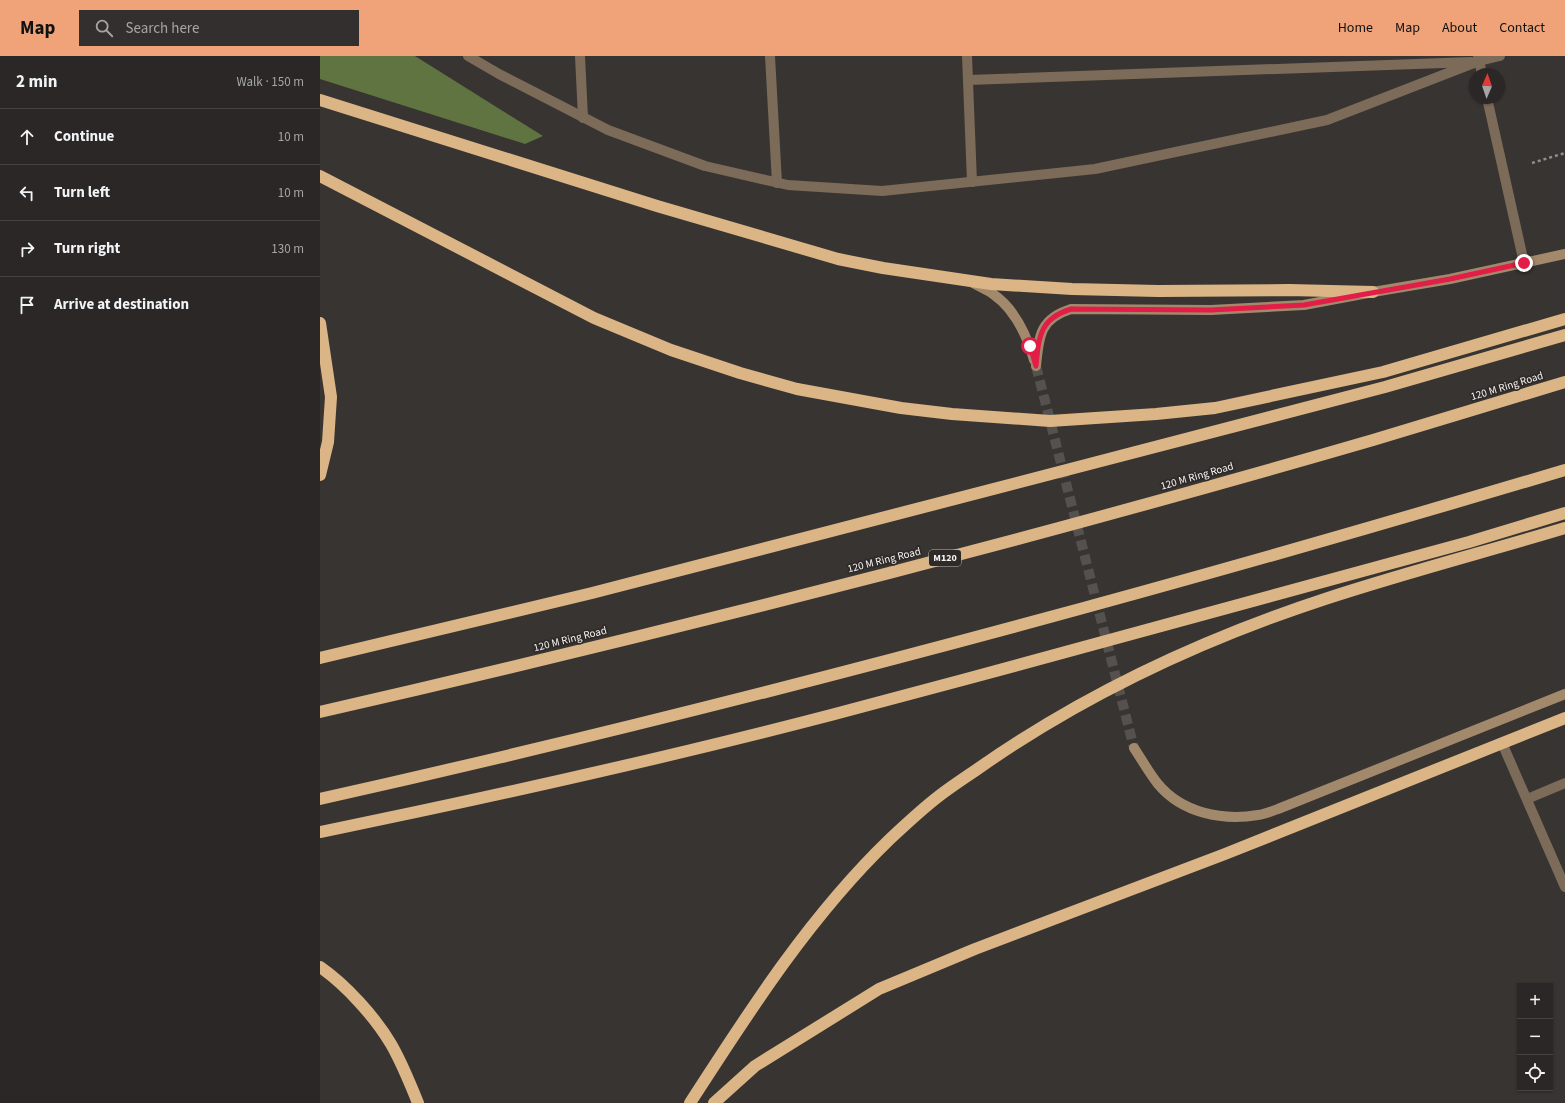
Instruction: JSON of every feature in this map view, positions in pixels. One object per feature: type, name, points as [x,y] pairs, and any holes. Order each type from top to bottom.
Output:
[{"type":"highway","points":[[320,100],[657,206],[838,259],[883,268],[970,281],[1072,289],[1373,292]]},
{"type":"highway","points":[[320,176],[594,318],[671,350],[740,374],[797,389],[901,408],[952,414],[1050,421],[1148,415],[1215,408],[1383,372],[1565,319]]},
{"type":"highway","points":[[320,323],[332,397],[328,442],[320,475]]},
{"type":"highway","points":[[320,658],[592,593],[951,500],[1385,387],[1565,335]]},
{"type":"highway","name":"120 M Ring Road","points":[[320,712],[691,623],[952,556],[1373,440],[1565,382]]},
{"type":"highway","points":[[320,799],[444,771],[799,684],[1096,605],[1374,527],[1565,470]]},
{"type":"highway","points":[[320,832],[434,809],[630,765],[829,716],[1469,542],[1565,513]]},
{"type":"highway","points":[[690,1103],[737,1030],[791,952],[836,898],[889,841],[938,796],[1002,752],[1052,720],[1134,676],[1236,631],[1325,599],[1565,528]]},
{"type":"highway","points":[[714,1103],[755,1066],[880,989],[975,949],[1225,854],[1565,718]]},
{"type":"highway","points":[[320,968],[356,1000],[391,1043],[403,1066],[418,1103]]},
{"type":"street","points":[[468,56],[498,74],[608,130],[705,166],[788,186],[882,191],[1095,169],[1327,120],[1479,59]]},
{"type":"street","points":[[580,56],[583,118]]},
{"type":"street","points":[[770,56],[777,183]]},
{"type":"street","points":[[967,56],[972,182]]},
{"type":"street","points":[[968,80],[1479,59],[1500,56]]},
{"type":"street","points":[[1489,104],[1524,263]]},
{"type":"street","points":[[970,281],[994,294],[1009,310],[1024,333],[1036,366],[1040,335],[1044,326],[1056,315],[1071,309],[1211,310],[1283,307],[1326,302],[1373,292],[1450,279],[1565,254]]},
{"type":"street","points":[[1134,748],[1158,784],[1170,796],[1188,808],[1208,815],[1233,817],[1258,815],[1278,809],[1565,694]]},
{"type":"street","points":[[1502,743],[1565,887]]},
{"type":"street","points":[[1527,799],[1565,783]]},
{"type":"path","points":[[1532,163],[1565,153]]},
{"type":"green space","points":[[320,56],[415,56],[543,136],[525,144],[320,79]]},
{"type":"tunnel","points":[[1036,366],[1134,748]]},
{"type":"route","points":[[1030,346],[1036,366],[1040,335],[1044,326],[1061,312],[1071,309],[1211,310],[1304,305],[1450,279],[1524,263]]}]
